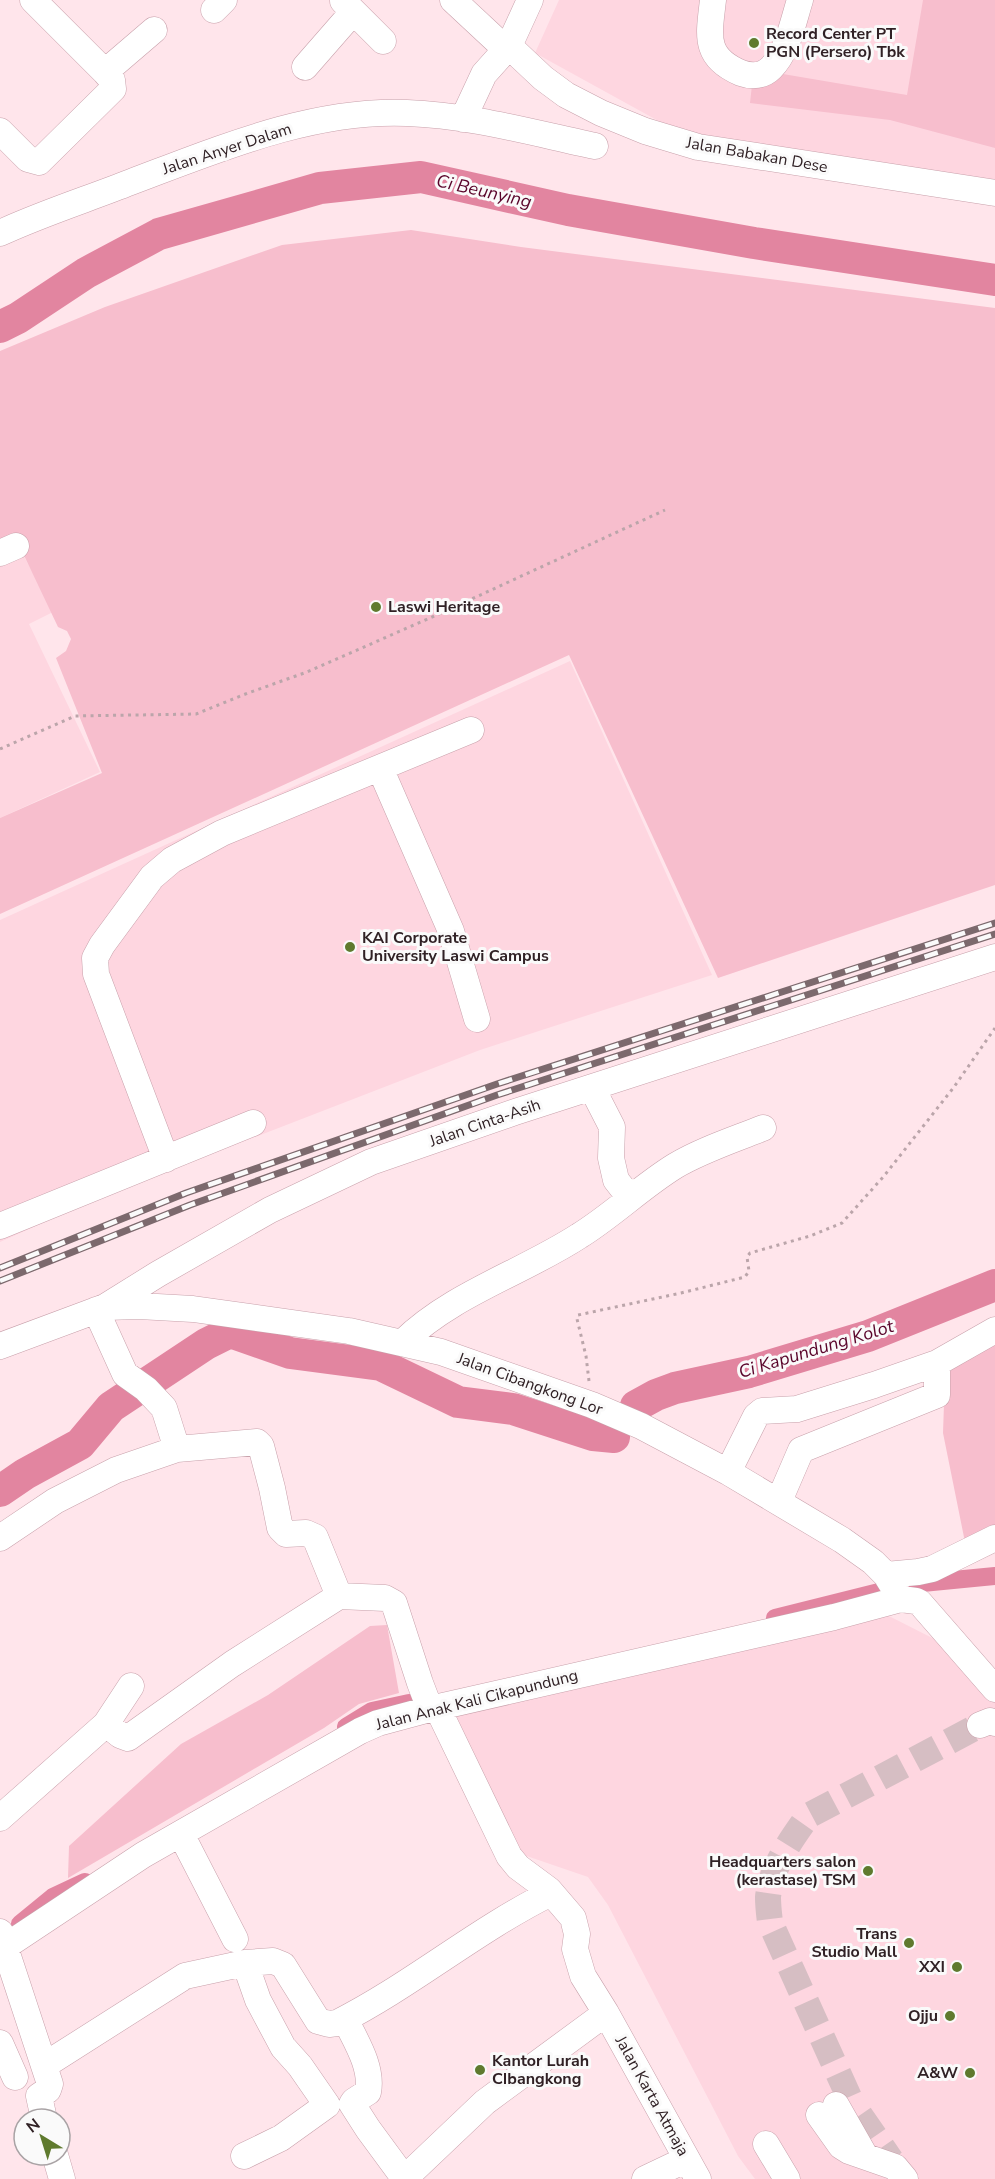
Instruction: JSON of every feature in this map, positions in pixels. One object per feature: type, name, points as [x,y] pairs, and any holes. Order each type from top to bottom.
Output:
[{"type":"street","points":[[2,138],[34,162],[44,159],[111,93],[114,85],[105,72],[33,0]]},
{"type":"street","name":"Jalan Babakan Dese","points":[[453,0],[497,41],[509,46],[543,78],[566,95],[623,122],[698,147],[995,193]]},
{"type":"street","points":[[464,119],[485,71],[509,46],[530,0]]},
{"type":"street","points":[[713,0],[709,35],[715,55],[727,67],[746,75],[760,75],[771,67],[786,44],[800,0]]},
{"type":"street","points":[[305,67],[348,6],[383,41]]},
{"type":"street","points":[[105,72],[154,30]]},
{"type":"street","name":"Jalan Anyer Dalam","points":[[0,233],[175,165],[292,127],[339,118],[407,113],[464,119],[595,146]]},
{"type":"street","points":[[166,1159],[98,979],[94,962],[99,949],[152,877],[172,860],[222,833],[471,730]]},
{"type":"street","points":[[380,768],[451,931],[477,1019]]},
{"type":"street","name":"Jalan Cinta-Asih","points":[[0,1346],[100,1308],[260,1216],[371,1162],[463,1129],[995,957]]},
{"type":"street","points":[[592,1088],[612,1127],[611,1158],[616,1180],[623,1189],[633,1194]]},
{"type":"street","points":[[0,1226],[253,1123]]},
{"type":"street","points":[[403,1342],[448,1308],[578,1237],[622,1205],[633,1194],[675,1166],[702,1152],[763,1128]]},
{"type":"street","name":"Jalan Cibangkong Lor","points":[[100,1308],[140,1306],[193,1309],[349,1330],[441,1352],[592,1405],[641,1426],[779,1501],[856,1549],[873,1562],[893,1587]]},
{"type":"street","points":[[100,1308],[122,1370],[128,1378],[142,1386],[164,1408],[177,1449]]},
{"type":"street","points":[[728,1472],[757,1415],[762,1411],[797,1408],[874,1385],[937,1363],[995,1330]]},
{"type":"street","points":[[779,1501],[796,1457],[803,1448],[937,1395],[937,1363]]},
{"type":"street","points":[[0,1538],[55,1501],[116,1470],[177,1449],[250,1441],[260,1443],[280,1528],[286,1534],[306,1533],[315,1537],[339,1596],[232,1664],[128,1738],[120,1736],[106,1724]]},
{"type":"street","name":"Jalan Anak Kali Cikapundung","points":[[2,1942],[143,1855],[360,1731],[429,1700],[834,1617],[918,1572],[932,1569],[995,1538]]},
{"type":"street","points":[[893,1587],[918,1602],[995,1689]]},
{"type":"street","name":"Jalan Karta Atmaja","points":[[339,1596],[385,1598],[394,1603],[429,1700],[509,1856],[518,1867],[552,1893],[573,1918],[577,1934],[575,1949],[577,1962],[583,1976],[693,2169]]},
{"type":"street","points":[[0,1818],[106,1724],[131,1686]]},
{"type":"street","points":[[181,1834],[235,1939]]},
{"type":"street","points":[[45,2065],[185,1976],[245,1962],[279,1962],[318,2021],[329,2024],[345,2019],[552,1893]]},
{"type":"street","points":[[2,1942],[45,2065],[50,2086],[40,2096],[41,2107]]},
{"type":"street","points":[[244,2156],[281,2138],[327,2105],[300,2066],[283,2047],[258,2000],[245,1962]]},
{"type":"street","points":[[345,2019],[366,2065],[369,2078],[368,2092],[352,2104],[404,2179],[485,2102],[606,2013]]},
{"type":"street","points":[[0,2043],[15,2078]]},
{"type":"street","points":[[841,2108],[841,2146],[897,2169]]},
{"type":"street","points":[[766,2144],[787,2179]]},
{"type":"street","points":[[645,2179],[693,2169]]},
{"type":"path","points":[[0,749],[75,716],[196,714],[307,672],[665,510]]},
{"type":"path","points":[[592,1405],[578,1315],[745,1277],[749,1271],[747,1257],[750,1253],[810,1236],[842,1223],[884,1176],[954,1087],[995,1028]]},
{"type":"shaded area","points":[[559,0],[995,0],[995,186],[684,135],[535,53]]},
{"type":"shaded area","points":[[923,0],[995,0],[995,148],[890,120],[750,103],[752,85],[777,73],[907,95]]},
{"type":"shaded area","points":[[411,230],[521,247],[995,308],[995,885],[718,978],[569,655],[0,914],[0,818],[102,773],[56,658],[66,651],[71,639],[67,631],[58,627],[20,547],[0,552],[0,351],[105,307],[282,245]]},
{"type":"shaded area","points":[[16,541],[53,612],[29,624],[100,772],[0,818],[0,548]]},
{"type":"shaded area","name":"KAI Corporate University Laswi Campus","points":[[570,661],[712,975],[480,1050],[105,1195],[0,1242],[0,920]]},
{"type":"shaded area","points":[[995,1336],[995,1551],[968,1557],[943,1433],[945,1375]]},
{"type":"shaded area","points":[[883,1613],[952,1648],[995,1692],[995,2179],[755,2179],[738,2156],[608,1905],[588,1877],[515,1852],[452,1710]]},
{"type":"shaded area","points":[[387,1625],[399,1693],[359,1704],[324,1728],[68,1878],[69,1846],[181,1744],[268,1695],[370,1626]]},
{"type":"waterway","name":"Ci Beunying","points":[[0,327],[18,318],[86,273],[159,234],[320,188],[421,177],[568,210],[754,243],[995,280]]},
{"type":"waterway","name":"Ci Kapundung Kolot","points":[[636,1406],[675,1388],[749,1372],[868,1336],[995,1285]]},
{"type":"waterway","name":"Ci Kapundung Kolot","points":[[0,1491],[25,1474],[80,1444],[111,1407],[206,1344],[230,1332],[290,1353],[381,1365],[458,1402],[513,1409],[593,1435],[614,1437]]},
{"type":"waterway","points":[[912,1584],[995,1576]]},
{"type":"waterway","points":[[775,1618],[879,1592]]},
{"type":"waterway","points":[[346,1727],[372,1711],[409,1703]]},
{"type":"waterway","points":[[20,1924],[53,1897],[85,1882]]},
{"type":"tunnel","points":[[849,2097],[770,1922],[768,1897],[773,1875],[783,1854],[808,1816],[980,1725]]},
{"type":"tunnel","points":[[860,2115],[891,2160]]},
{"type":"railway","points":[[0,1268],[186,1193],[497,1084],[995,923]]},
{"type":"railway","points":[[0,1281],[190,1205],[497,1095],[995,934]]},
{"type":"place","name":"Record Center PT PGN (Persero) Tbk","points":[[754,43]]},
{"type":"place","name":"Laswi Heritage","points":[[376,607]]},
{"type":"place","name":"KAI Corporate University Laswi Campus","points":[[350,947]]},
{"type":"place","name":"Headquarters salon (kerastase) TSM","points":[[868,1871]]},
{"type":"place","name":"Trans Studio Mall","points":[[909,1943]]},
{"type":"place","name":"XXI","points":[[957,1967]]},
{"type":"place","name":"Ojju","points":[[950,2016]]},
{"type":"place","name":"Kantor Lurah CIbangkong","points":[[480,2070]]},
{"type":"place","name":"A&W","points":[[970,2073]]}]
